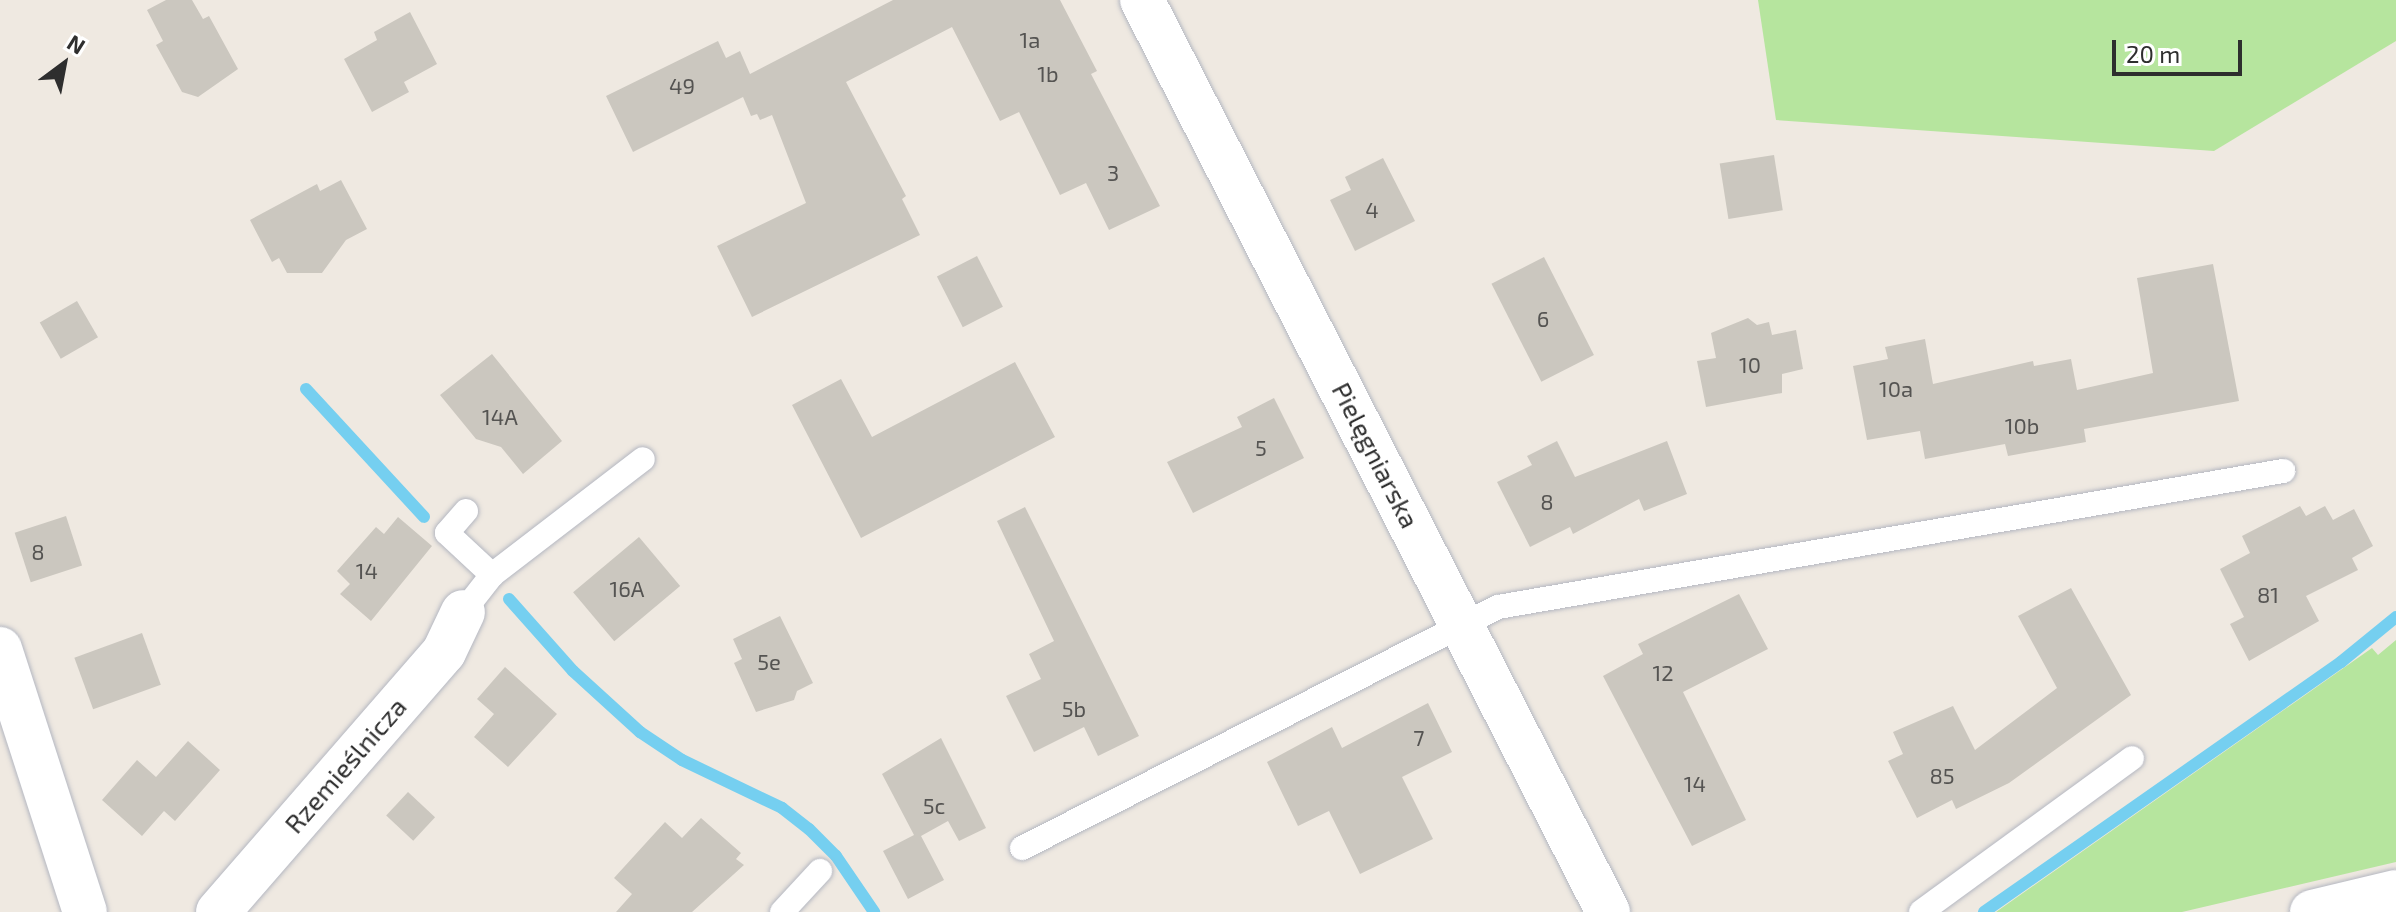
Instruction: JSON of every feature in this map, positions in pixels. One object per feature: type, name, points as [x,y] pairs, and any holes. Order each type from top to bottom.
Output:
[{"type":"street","name":"Pielęgniarska","points":[[1142,0],[1608,912]]},
{"type":"street","name":"Rzemieślnicza","points":[[218,912],[444,652],[463,612]]},
{"type":"street","points":[[0,649],[85,912]]},
{"type":"street","points":[[2312,912],[2396,892]]},
{"type":"lane","points":[[463,612],[492,575],[643,459]]},
{"type":"lane","points":[[1022,848],[1498,607],[2283,471]]},
{"type":"lane","points":[[466,511],[447,533],[492,575]]},
{"type":"lane","points":[[1921,912],[2132,758]]},
{"type":"lane","points":[[782,912],[820,871]]},
{"type":"green space","points":[[1758,0],[2396,0],[2396,41],[2214,151],[1776,120]]},
{"type":"green space","points":[[2396,640],[2396,862],[2182,912],[1996,912],[2372,648],[2378,655]]},
{"type":"building","points":[[166,0],[192,0],[203,19],[209,16],[238,69],[198,97],[182,92],[156,45],[163,41],[147,10]]},
{"type":"building","points":[[893,0],[1060,0],[1097,71],[1091,74],[1160,206],[1109,230],[1086,183],[1060,195],[1019,112],[1000,121],[952,27],[846,82],[906,196],[902,199],[920,235],[752,317],[717,246],[806,203],[772,115],[760,120],[757,114],[751,116],[743,97],[633,152],[606,96],[718,41],[726,58],[740,51],[750,74]]},
{"type":"building","points":[[410,12],[437,64],[404,82],[409,92],[372,112],[344,59],[377,40],[374,32]]},
{"type":"building","points":[[1774,155],[1783,210],[1728,219],[1720,164]]},
{"type":"building","points":[[1383,158],[1415,221],[1355,251],[1330,200],[1351,190],[1345,177]]},
{"type":"building","points":[[341,180],[367,229],[346,240],[322,273],[287,273],[279,258],[272,262],[250,220],[317,184],[320,191]]},
{"type":"building","points":[[977,256],[1003,307],[963,327],[937,276]]},
{"type":"building","points":[[1544,257],[1594,355],[1541,382],[1491,284]]},
{"type":"building","points":[[2213,264],[2239,401],[2084,429],[2086,442],[2008,456],[2005,444],[1925,459],[1920,431],[1867,440],[1853,366],[1888,359],[1885,347],[1925,339],[1933,384],[2033,361],[2034,366],[2071,359],[2077,390],[2153,373],[2137,278]]},
{"type":"building","points":[[77,301],[98,337],[61,359],[40,322]]},
{"type":"building","points":[[1748,318],[1757,325],[1769,322],[1772,335],[1796,330],[1803,369],[1782,374],[1782,393],[1706,407],[1697,361],[1716,358],[1711,333]]},
{"type":"building","points":[[492,354],[562,441],[523,474],[501,447],[476,439],[440,395]]},
{"type":"building","points":[[1015,362],[1055,437],[861,538],[792,405],[841,379],[872,437]]},
{"type":"building","points":[[1274,398],[1304,458],[1193,513],[1167,462],[1242,427],[1237,417]]},
{"type":"building","points":[[1557,441],[1575,477],[1667,441],[1687,494],[1644,511],[1639,499],[1573,534],[1570,527],[1530,547],[1497,482],[1532,465],[1527,456]]},
{"type":"building","points":[[2300,506],[2306,516],[2325,506],[2333,520],[2354,509],[2373,546],[2352,558],[2358,570],[2306,596],[2319,621],[2249,661],[2230,624],[2244,617],[2220,569],[2250,553],[2242,536]]},
{"type":"building","points":[[1025,507],[1139,736],[1098,756],[1084,727],[1034,752],[1006,696],[1041,679],[1029,654],[1054,641],[997,521]]},
{"type":"building","points":[[66,516],[82,565],[31,582],[15,533]]},
{"type":"building","points":[[398,517],[432,546],[371,621],[340,594],[350,584],[337,571],[376,527],[384,534]]},
{"type":"building","points":[[639,537],[680,586],[614,641],[573,592]]},
{"type":"building","points":[[2071,588],[2131,695],[2009,783],[1956,809],[1952,800],[1917,818],[1888,761],[1903,754],[1893,732],[1953,706],[1975,750],[2057,688],[2018,616]]},
{"type":"building","points":[[1739,594],[1768,649],[1683,692],[1746,820],[1692,846],[1603,676],[1643,654],[1638,644]]},
{"type":"building","points":[[780,616],[813,683],[797,691],[794,700],[756,712],[734,663],[742,659],[733,639]]},
{"type":"building","points":[[142,633],[161,685],[93,709],[74,658]]},
{"type":"building","points":[[505,667],[557,714],[508,767],[474,737],[494,714],[477,699]]},
{"type":"building","points":[[1428,703],[1452,752],[1402,777],[1433,839],[1360,874],[1329,811],[1298,826],[1267,762],[1332,727],[1342,748]]},
{"type":"building","points":[[941,738],[986,828],[959,841],[948,821],[921,836],[944,880],[908,899],[883,851],[914,835],[882,774]]},
{"type":"building","points":[[188,741],[220,770],[175,821],[164,811],[142,836],[102,800],[137,760],[156,777]]},
{"type":"building","points":[[408,792],[435,817],[413,841],[386,815]]},
{"type":"building","points":[[701,818],[741,853],[736,859],[744,865],[692,912],[616,912],[632,894],[614,878],[665,822],[682,838]]},
{"type":"waterway","points":[[306,389],[424,517]]},
{"type":"waterway","points":[[509,599],[573,671],[640,732],[682,760],[782,808],[809,829],[836,856],[874,912]]},
{"type":"waterway","points":[[1984,912],[2341,662],[2396,617]]}]
